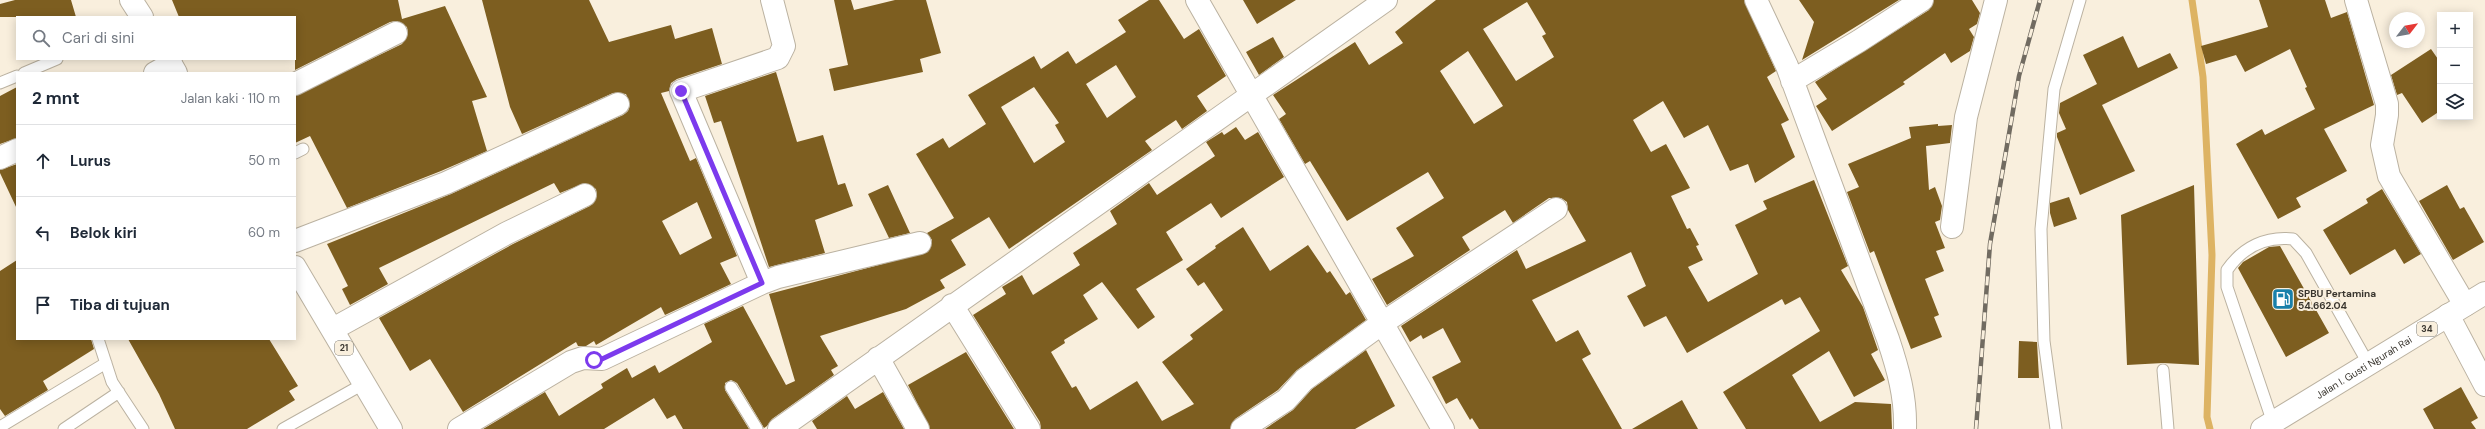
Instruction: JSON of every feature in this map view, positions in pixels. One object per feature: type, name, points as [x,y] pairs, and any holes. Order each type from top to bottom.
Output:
[{"type":"main road","points":[[131,0],[141,16]]},
{"type":"main road","points":[[762,283],[681,91],[778,58],[784,46],[772,0]]},
{"type":"main road","points":[[1196,0],[1381,324],[1443,429]]},
{"type":"main road","points":[[779,429],[952,305],[1251,97],[1386,0]]},
{"type":"main road","points":[[1756,0],[1792,81],[1888,339],[1901,378],[1906,412],[1905,429]]},
{"type":"main road","points":[[1792,81],[1860,41],[1922,0]]},
{"type":"main road","points":[[1952,227],[1966,117],[1996,0]]},
{"type":"main road","points":[[2356,0],[2387,104],[2387,115],[2382,145],[2389,176],[2456,310],[2485,385]]},
{"type":"main road","points":[[296,83],[396,33]]},
{"type":"main road","points":[[296,241],[446,183],[618,104]]},
{"type":"main road","points":[[0,158],[16,150]]},
{"type":"main road","points":[[333,329],[507,233],[585,195]]},
{"type":"main road","points":[[1242,429],[1286,400],[1304,380],[1381,324],[1556,209]]},
{"type":"main road","points":[[459,429],[571,362],[583,358],[602,359],[762,283],[778,277],[920,243]]},
{"type":"main road","name":"21","points":[[296,269],[391,429]]},
{"type":"main road","name":"Jalan I. Gusti Ngurah Rai","points":[[2267,426],[2485,293]]},
{"type":"main road","points":[[952,305],[1029,429]]},
{"type":"main road","points":[[878,358],[918,429]]},
{"type":"lane","points":[[2056,429],[2044,341],[2041,229],[2054,89],[2080,0]]},
{"type":"lane","points":[[26,72],[55,60]]},
{"type":"lane","points":[[0,83],[16,76]]},
{"type":"lane","points":[[2267,426],[2228,287],[2227,270],[2244,250],[2276,237],[2293,239],[2306,253],[2368,365]]},
{"type":"lane","points":[[98,340],[106,363],[119,392],[143,429]]},
{"type":"lane","points":[[0,427],[106,363]]},
{"type":"lane","points":[[2163,370],[2168,429]]},
{"type":"lane","points":[[283,429],[365,383]]},
{"type":"lane","points":[[731,387],[757,429]]},
{"type":"lane","points":[[64,429],[119,392]]},
{"type":"building","points":[[15,0],[71,0],[76,16],[0,17],[0,4]]},
{"type":"building","points":[[172,0],[398,0],[402,19],[445,6],[487,97],[472,101],[487,151],[347,208],[310,136],[296,143],[296,96],[402,44],[408,34],[407,27],[397,21],[390,22],[295,70],[296,16],[179,16]]},
{"type":"building","points":[[482,0],[589,0],[609,42],[671,25],[675,39],[712,28],[722,64],[677,79],[671,83],[669,91],[661,93],[690,161],[696,158],[737,256],[720,263],[731,284],[665,315],[661,307],[596,345],[594,341],[586,346],[578,346],[576,342],[463,412],[430,359],[410,371],[379,318],[513,244],[590,206],[597,196],[596,189],[585,183],[560,193],[554,183],[379,268],[388,284],[350,305],[342,289],[348,286],[327,244],[451,194],[623,115],[628,111],[630,105],[626,94],[613,93],[522,134],[510,107]],"holes":[[[697,202],[712,238],[680,255],[662,221]]]},
{"type":"building","points":[[834,0],[851,0],[854,10],[895,0],[926,0],[941,53],[920,59],[923,72],[834,91],[829,69],[848,65]]},
{"type":"building","points":[[1149,0],[1159,0],[1184,39],[1199,29],[1226,76],[1197,96],[1207,111],[1182,129],[1176,120],[1145,141],[1152,150],[1009,249],[989,217],[951,240],[966,265],[940,280],[945,288],[906,309],[820,336],[838,366],[831,370],[834,375],[772,419],[764,428],[737,383],[731,380],[725,383],[725,390],[749,429],[683,429],[675,415],[667,419],[654,398],[604,429],[483,429],[545,392],[559,416],[603,388],[601,384],[627,368],[632,378],[655,365],[659,373],[712,342],[704,324],[743,306],[786,385],[795,381],[769,294],[928,252],[932,240],[927,233],[954,218],[916,154],[943,138],[949,148],[986,124],[968,95],[1034,56],[1041,69],[1068,51],[1076,64],[1126,32],[1118,20]],"holes":[[[1116,65],[1136,97],[1107,118],[1086,84]],[[1034,87],[1059,123],[1055,125],[1065,142],[1034,163],[1001,107]]]},
{"type":"building","points":[[1243,0],[1296,0],[1257,24]]},
{"type":"building","points":[[1436,0],[1744,0],[1776,71],[1767,77],[1789,120],[1781,124],[1795,157],[1755,183],[1748,164],[1730,171],[1708,125],[1684,138],[1663,101],[1633,120],[1651,152],[1666,144],[1690,188],[1671,196],[1687,229],[1690,228],[1699,245],[1696,246],[1703,260],[1688,267],[1708,302],[1758,274],[1735,225],[1767,209],[1763,201],[1814,180],[1848,266],[1841,270],[1863,307],[1878,350],[1871,354],[1885,380],[1854,397],[1829,351],[1792,375],[1820,422],[1855,402],[1891,404],[1892,429],[1746,429],[1723,392],[1820,331],[1800,297],[1785,305],[1782,299],[1687,353],[1666,316],[1644,327],[1627,296],[1646,286],[1631,252],[1532,300],[1556,342],[1578,330],[1591,354],[1582,359],[1622,429],[1479,429],[1472,418],[1470,420],[1457,398],[1446,404],[1432,377],[1461,362],[1443,328],[1423,339],[1421,335],[1410,342],[1401,326],[1517,250],[1526,269],[1586,241],[1568,210],[1567,202],[1561,198],[1549,198],[1513,223],[1505,210],[1462,237],[1470,250],[1387,305],[1372,279],[1414,256],[1396,228],[1444,198],[1428,172],[1347,221],[1310,161],[1305,164],[1279,119],[1286,114],[1273,95],[1355,42],[1369,65],[1403,43],[1395,32]],"holes":[[[1527,2],[1546,34],[1542,36],[1554,57],[1516,81],[1483,29]],[[1468,51],[1503,106],[1474,124],[1440,71]]]},
{"type":"building","points":[[1799,0],[1899,0],[1802,60],[1814,22]]},
{"type":"building","points":[[1934,0],[1972,0],[1980,13],[1977,24],[1969,29],[1974,37],[1970,51],[1951,63],[1945,53],[1903,82],[1905,84],[1832,131],[1816,106],[1827,99],[1815,82],[1929,10]]},
{"type":"building","points":[[2259,0],[2325,0],[2331,18],[2347,12],[2374,105],[2324,129],[2347,171],[2296,198],[2301,207],[2278,219],[2236,144],[2262,129],[2265,135],[2315,109],[2305,88],[2307,87],[2290,49],[2245,72],[2236,55],[2206,64],[2201,46],[2268,27]]},
{"type":"building","points":[[2123,36],[2138,68],[2170,53],[2178,68],[2102,105],[2135,171],[2080,195],[2057,137],[2057,133],[2066,129],[2059,113],[2060,103],[2097,84],[2083,55]]},
{"type":"building","points":[[1273,37],[1284,57],[1259,75],[1246,52]]},
{"type":"building","points":[[2431,49],[2437,58],[2437,113],[2422,123],[2402,93],[2397,95],[2391,75]]},
{"type":"building","points":[[776,72],[797,142],[823,135],[838,185],[845,183],[853,206],[815,220],[825,253],[769,267],[721,121],[714,123],[705,96]]},
{"type":"building","points":[[16,88],[16,138],[0,144],[0,96]]},
{"type":"building","points":[[1938,124],[1938,126],[1952,125],[1950,143],[1926,146],[1929,190],[1935,187],[1942,206],[1940,220],[1935,222],[1945,248],[1936,251],[1944,271],[1925,279],[1939,315],[1934,317],[1942,337],[1911,349],[1874,251],[1870,253],[1847,192],[1859,187],[1848,164],[1911,138],[1909,127]]},
{"type":"building","points":[[1236,127],[1245,140],[1258,132],[1284,177],[1221,218],[1211,203],[1166,232],[1183,260],[1136,289],[1155,317],[1138,329],[1102,282],[1083,295],[1098,319],[1064,340],[1065,343],[1051,352],[1072,388],[1076,386],[1090,410],[1137,381],[1162,421],[1194,404],[1162,362],[1193,339],[1190,335],[1223,310],[1204,282],[1198,286],[1186,269],[1216,248],[1215,246],[1243,227],[1270,271],[1308,245],[1327,273],[1330,271],[1346,295],[1350,292],[1366,320],[1297,370],[1278,390],[1235,419],[1230,429],[1041,429],[1040,422],[973,315],[1006,294],[1002,287],[1022,275],[1033,295],[1080,265],[1073,253],[1117,224],[1110,211],[1149,183],[1157,195],[1215,156],[1206,142],[1222,132],[1224,135]]},
{"type":"building","points":[[16,164],[16,207],[0,173],[0,170]]},
{"type":"building","points":[[888,185],[910,233],[889,238],[868,194]]},
{"type":"building","points":[[2194,185],[2199,365],[2163,363],[2127,365],[2121,215]]},
{"type":"building","points":[[2447,185],[2460,209],[2464,207],[2484,242],[2453,260],[2419,201]]},
{"type":"building","points":[[2382,189],[2421,254],[2404,264],[2395,249],[2350,275],[2323,230],[2368,203],[2366,199]]},
{"type":"building","points":[[2069,197],[2077,219],[2054,227],[2050,213],[2050,203]]},
{"type":"building","name":"SPBU Pertamina 54.662.04","points":[[2280,246],[2329,333],[2286,357],[2238,268],[2243,262],[2269,247]]},
{"type":"building","points":[[16,261],[16,340],[91,340],[94,349],[43,381],[48,390],[5,416],[0,409],[0,271]]},
{"type":"building","points":[[129,340],[270,340],[298,386],[289,391],[295,400],[247,429],[175,429],[159,394]]},
{"type":"building","points":[[2019,341],[2037,342],[2039,378],[2018,378]]},
{"type":"building","points":[[1366,350],[1395,406],[1355,429],[1265,429],[1293,410],[1312,389]]},
{"type":"building","points":[[966,352],[1014,429],[930,429],[908,385]]},
{"type":"building","points":[[2461,387],[2478,418],[2471,422],[2476,429],[2434,429],[2423,409]]},
{"type":"building","points":[[883,392],[904,429],[817,429],[812,421],[847,396],[855,409]]},
{"type":"building","points":[[1682,400],[1698,429],[1632,429]]},
{"type":"waterway","points":[[2192,0],[2203,77],[2212,255],[2207,417],[2210,429]]},
{"type":"railway","points":[[1976,429],[1990,244],[2019,76],[2040,0]]},
{"type":"place","name":"SPBU Pertamina 54.662.04","points":[[2283,299]]},
{"type":"route","points":[[594,360],[602,359],[762,283],[681,91]]}]
